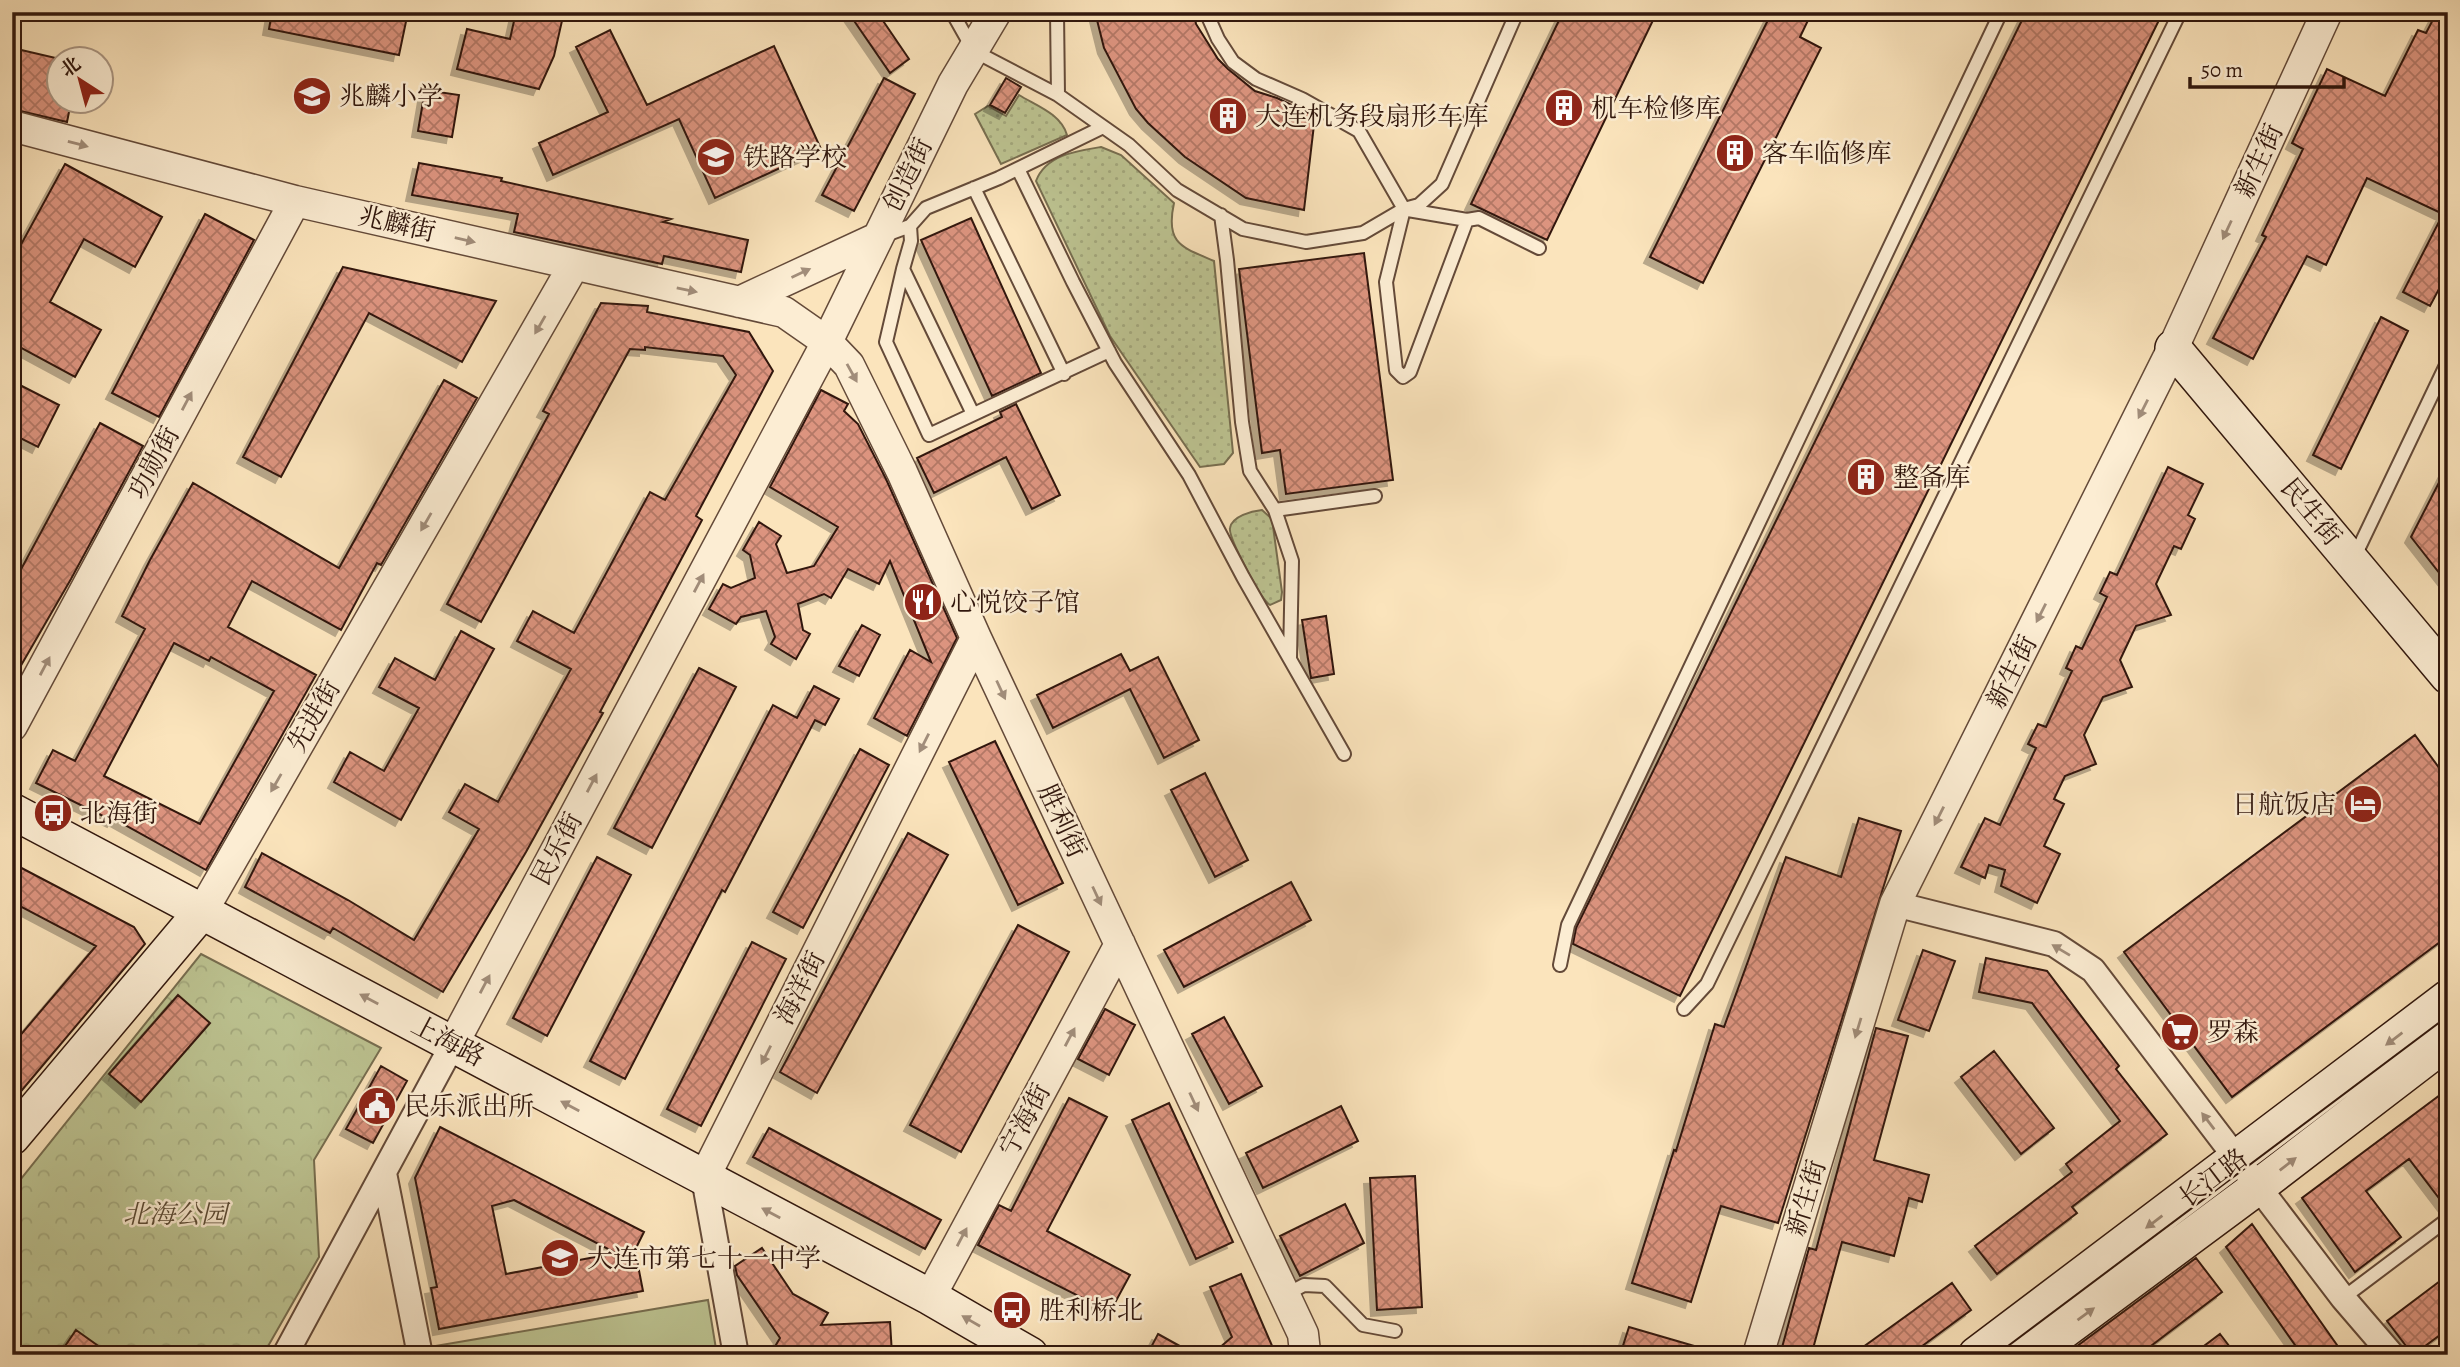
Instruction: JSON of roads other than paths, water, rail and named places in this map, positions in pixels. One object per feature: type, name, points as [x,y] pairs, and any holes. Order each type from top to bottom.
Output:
[{"type":"main road","name":"民生街","points":[[2174,348],[2448,676]]},
{"type":"main road","name":"上海路","points":[[12,811],[929,1297],[1030,1355]]},
{"type":"main road","name":"先进街","points":[[12,1137],[203,910]]},
{"type":"main road","name":"长江路","points":[[2031,1355],[2249,1173],[2448,998]]},
{"type":"main road","name":"长江路","points":[[1976,1355],[2448,1041]]},
{"type":"street","name":"创造街","points":[[827,342],[953,84],[996,12]]},
{"type":"street","name":"新生街","points":[[1758,1355],[1895,905],[2174,348],[2327,12]]},
{"type":"street","name":"兆麟街","points":[[12,126],[295,201],[784,312]]},
{"type":"street","name":"功勋街","points":[[12,726],[295,201]]},
{"type":"street","points":[[739,302],[877,239]]},
{"type":"street","name":"先进街","points":[[203,910],[574,265]]},
{"type":"street","name":"胜利街","points":[[784,312],[827,342],[849,365],[902,472],[976,638],[1303,1334],[1303,1355]]},
{"type":"street","name":"民乐街","points":[[285,1355],[827,342]]},
{"type":"street","name":"海洋街","points":[[704,1178],[976,638]]},
{"type":"street","points":[[1895,905],[2054,944],[2093,970],[2343,1298],[2392,1355]]},
{"type":"street","name":"宁海街","points":[[929,1297],[1120,944]]},
{"type":"street","points":[[384,1173],[420,1355]]},
{"type":"street","points":[[704,1178],[736,1355]]},
{"type":"lane","points":[[952,12],[974,51],[1058,95],[1129,145],[1177,190],[1243,229],[1306,242],[1363,233],[1404,209],[1419,205],[1443,184],[1517,12]]},
{"type":"lane","points":[[1058,12],[1058,95]]},
{"type":"lane","points":[[1206,12],[1218,39],[1240,68],[1256,79],[1302,99],[1359,131],[1404,209],[1386,282],[1396,370],[1403,377],[1410,372],[1467,220]]},
{"type":"lane","points":[[1560,965],[1568,925],[2001,12]]},
{"type":"lane","points":[[1684,1009],[1707,984],[2180,12]]},
{"type":"lane","points":[[877,239],[910,226],[926,208],[1018,169],[1103,127]]},
{"type":"lane","points":[[1018,169],[1109,351],[1189,475],[1344,754]]},
{"type":"lane","points":[[974,188],[1064,374]]},
{"type":"lane","points":[[1404,209],[1467,220],[1479,218],[1539,248]]},
{"type":"lane","points":[[1221,215],[1242,422],[1250,471],[1275,510],[1292,561],[1290,658]]},
{"type":"lane","points":[[910,226],[911,241],[886,341],[929,435],[1109,351]]},
{"type":"lane","points":[[904,269],[973,414]]},
{"type":"lane","points":[[2353,562],[2448,361]]},
{"type":"lane","points":[[1275,510],[1375,496]]},
{"type":"lane","points":[[2343,1298],[2448,1219]]},
{"type":"lane","points":[[1285,1295],[1304,1285],[1325,1286],[1363,1325],[1395,1331]]},
{"type":"tram line","points":[[1996,1355],[2448,1016]]},
{"type":"place","name":"兆麟小学","points":[[312,96]]},
{"type":"place","name":"机车检修库","points":[[1564,108]]},
{"type":"place","name":"大连机务段扇形车库","points":[[1228,116]]},
{"type":"place","name":"客车临修库","points":[[1735,153]]},
{"type":"place","name":"铁路学校","points":[[716,157]]},
{"type":"place","name":"整备库","points":[[1866,477]]},
{"type":"place","name":"心悦饺子馆","points":[[923,602]]},
{"type":"place","name":"日航饭店","points":[[2363,804]]},
{"type":"place","name":"北海街","points":[[53,813]]},
{"type":"place","name":"罗森","points":[[2180,1032]]},
{"type":"place","name":"民乐派出所","points":[[377,1106]]},
{"type":"place","name":"大连市第七十一中学","points":[[560,1258]]},
{"type":"place","name":"胜利桥北","points":[[1012,1310]]},
{"type":"park label","name":"北海公园","points":[[175,1214]]}]
